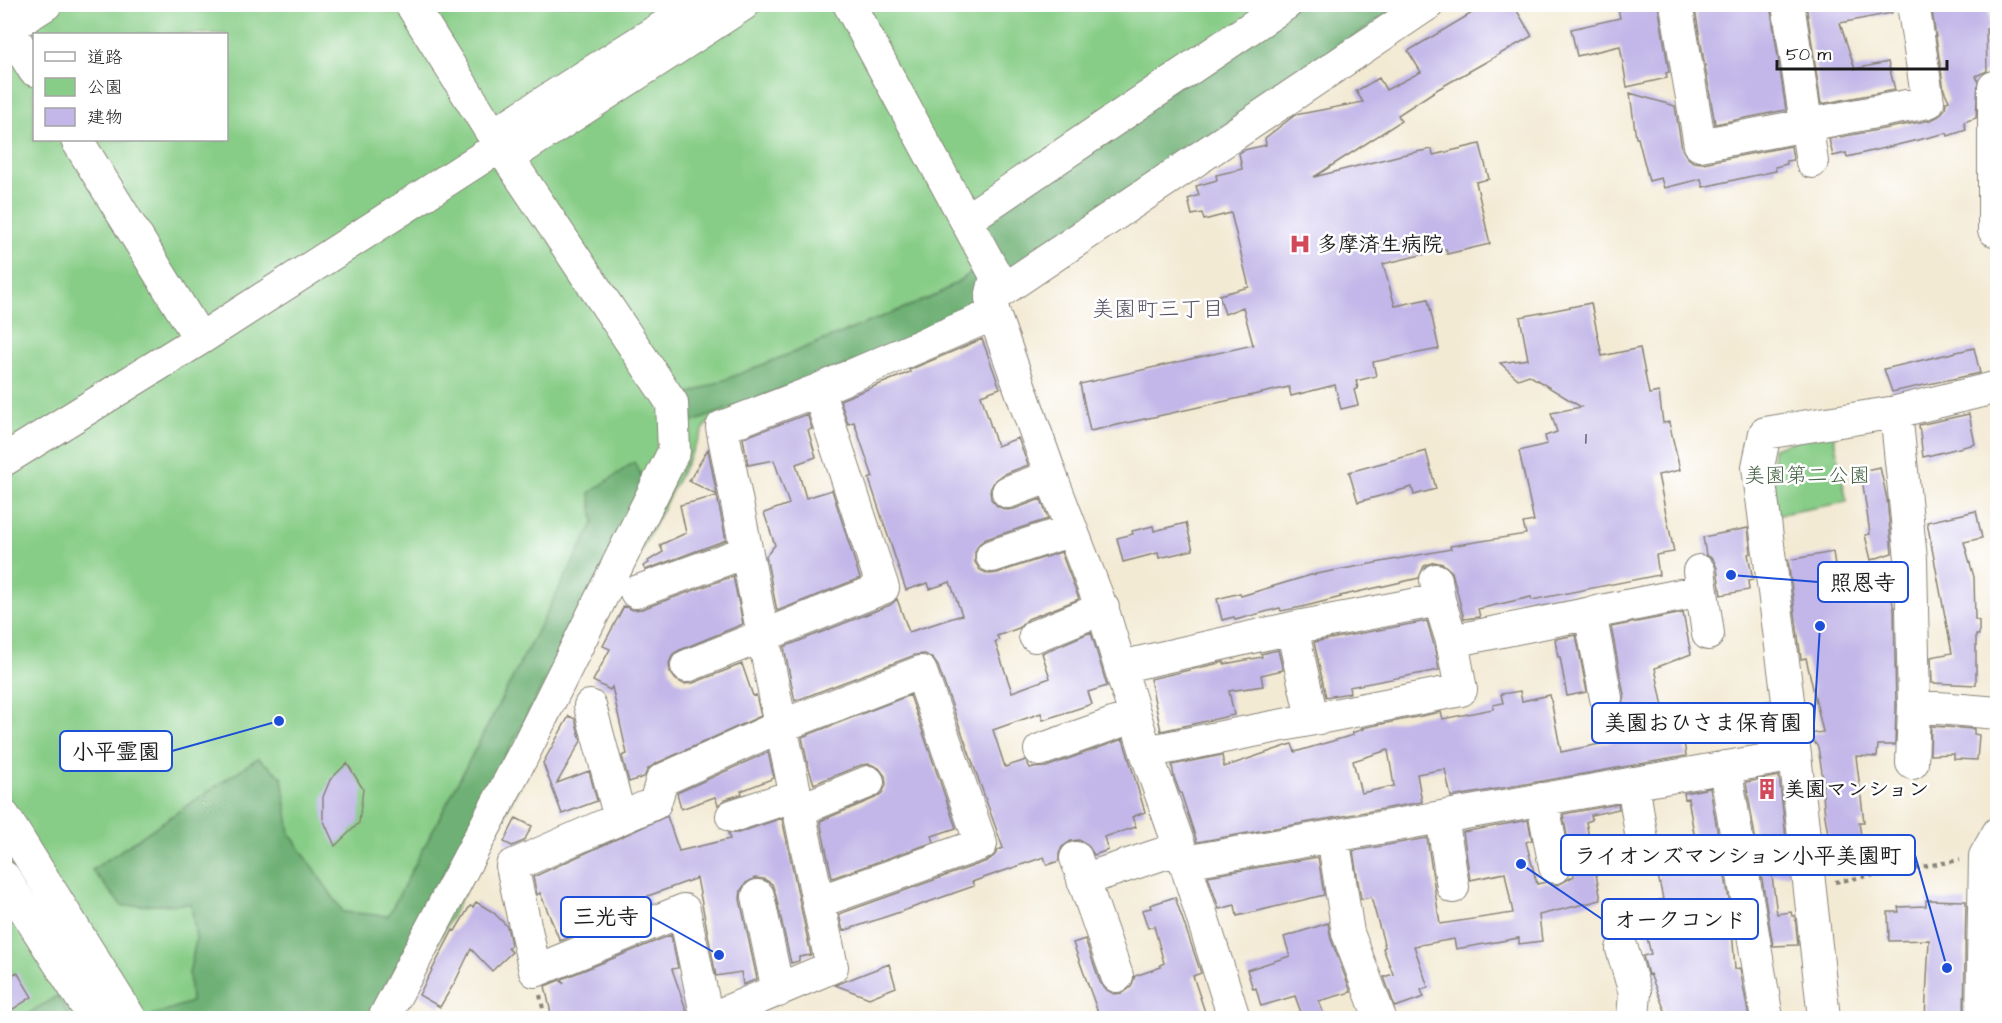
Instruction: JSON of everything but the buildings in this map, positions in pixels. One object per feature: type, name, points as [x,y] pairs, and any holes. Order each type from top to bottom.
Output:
[{"type":"street","points":[[33,68],[6,27],[46,4]]},
{"type":"street","points":[[384,1018],[523,755],[674,451],[672,403],[501,146],[411,4]]},
{"type":"street","points":[[501,146],[699,4]]},
{"type":"street","points":[[4,460],[200,339],[501,146],[744,4]]},
{"type":"street","points":[[849,4],[996,276],[992,306],[1052,476],[1102,608],[1146,752],[1182,855],[1234,1018]]},
{"type":"street","points":[[966,220],[1286,4]]},
{"type":"street","points":[[818,902],[981,844],[921,672],[781,726],[662,780],[655,803],[512,866],[535,971],[684,910],[714,1018],[832,967],[818,902],[797,803],[781,726],[722,428],[818,390],[992,306],[1428,4]]},
{"type":"street","points":[[1676,4],[1700,145],[1928,102],[1913,4]]},
{"type":"street","points":[[1788,4],[1812,162]]},
{"type":"street","points":[[1994,87],[1994,230],[1998,231]]},
{"type":"street","points":[[78,141],[200,339]]},
{"type":"street","points":[[1824,1018],[1795,755],[1758,467],[1765,433],[1896,412],[1998,387]]},
{"type":"street","points":[[687,666],[883,588],[818,390]]},
{"type":"street","points":[[1896,412],[1911,559],[1914,706],[1911,764]]},
{"type":"street","points":[[1008,492],[1052,476]]},
{"type":"street","points":[[992,556],[1072,530]]},
{"type":"street","points":[[636,592],[746,552]]},
{"type":"street","points":[[1452,641],[1590,614],[1700,581],[1708,634]]},
{"type":"street","points":[[1120,666],[1292,628],[1437,590],[1452,641],[1461,690],[1146,752]]},
{"type":"street","points":[[1035,636],[1102,608]]},
{"type":"street","points":[[1590,614],[1606,698]]},
{"type":"street","points":[[1292,628],[1312,718]]},
{"type":"street","points":[[590,706],[620,818]]},
{"type":"street","points":[[1914,706],[1998,713]]},
{"type":"street","points":[[1040,750],[1135,716]]},
{"type":"street","points":[[1118,976],[1079,869],[1334,836],[1795,755]]},
{"type":"street","points":[[1725,767],[1767,1018]]},
{"type":"street","points":[[732,816],[797,803],[868,782]]},
{"type":"street","points":[[1633,783],[1644,853]]},
{"type":"street","points":[[1542,799],[1555,867]]},
{"type":"street","points":[[4,816],[130,1018]]},
{"type":"street","points":[[1442,817],[1453,887]]},
{"type":"street","points":[[1334,836],[1348,933],[1380,1018]]},
{"type":"street","points":[[1982,1018],[1991,844]]},
{"type":"street","points":[[4,877],[94,1018]]},
{"type":"street","points":[[758,896],[778,991]]},
{"type":"street","points":[[1622,949],[1635,993],[1633,1018]]},
{"type":"path","points":[[1994,87],[1996,4]]},
{"type":"path","points":[[1810,886],[1991,844]]},
{"type":"green space","points":[[5,5],[1409,5],[985,318],[707,423],[399,1018],[5,1018]]},
{"type":"green space","points":[[1297,5],[1399,5],[1007,275],[976,223]]},
{"type":"green space","points":[[978,268],[984,282],[978,316],[693,422],[684,396],[937,295]]},
{"type":"green space","name":"美園第二公園","points":[[1832,429],[1847,502],[1775,515],[1773,448]]},
{"type":"green space","points":[[634,462],[647,485],[369,1018],[156,1018],[153,1015],[191,1002],[189,974],[196,939],[191,904],[122,906],[92,870],[258,758],[282,777],[290,834],[343,912],[388,916],[594,522],[590,493]]},
{"type":"green space","points":[[57,996],[71,1018],[21,1018]]},
{"type":"place","name":"多摩済生病院","points":[[1300,244]]},
{"type":"place","name":"照恩寺","points":[[1731,575]]},
{"type":"place","name":"美園おひさま保育園","points":[[1820,626]]},
{"type":"place","name":"小平霊園","points":[[279,721]]},
{"type":"place","name":"美園マンション","points":[[1767,789]]},
{"type":"place","name":"オークコンド","points":[[1521,864]]},
{"type":"place","name":"三光寺","points":[[719,955]]},
{"type":"place","name":"ライオンズマンション小平美園町","points":[[1947,968]]},
{"type":"district","name":"美園町三丁目","points":[[1158,308]]}]
